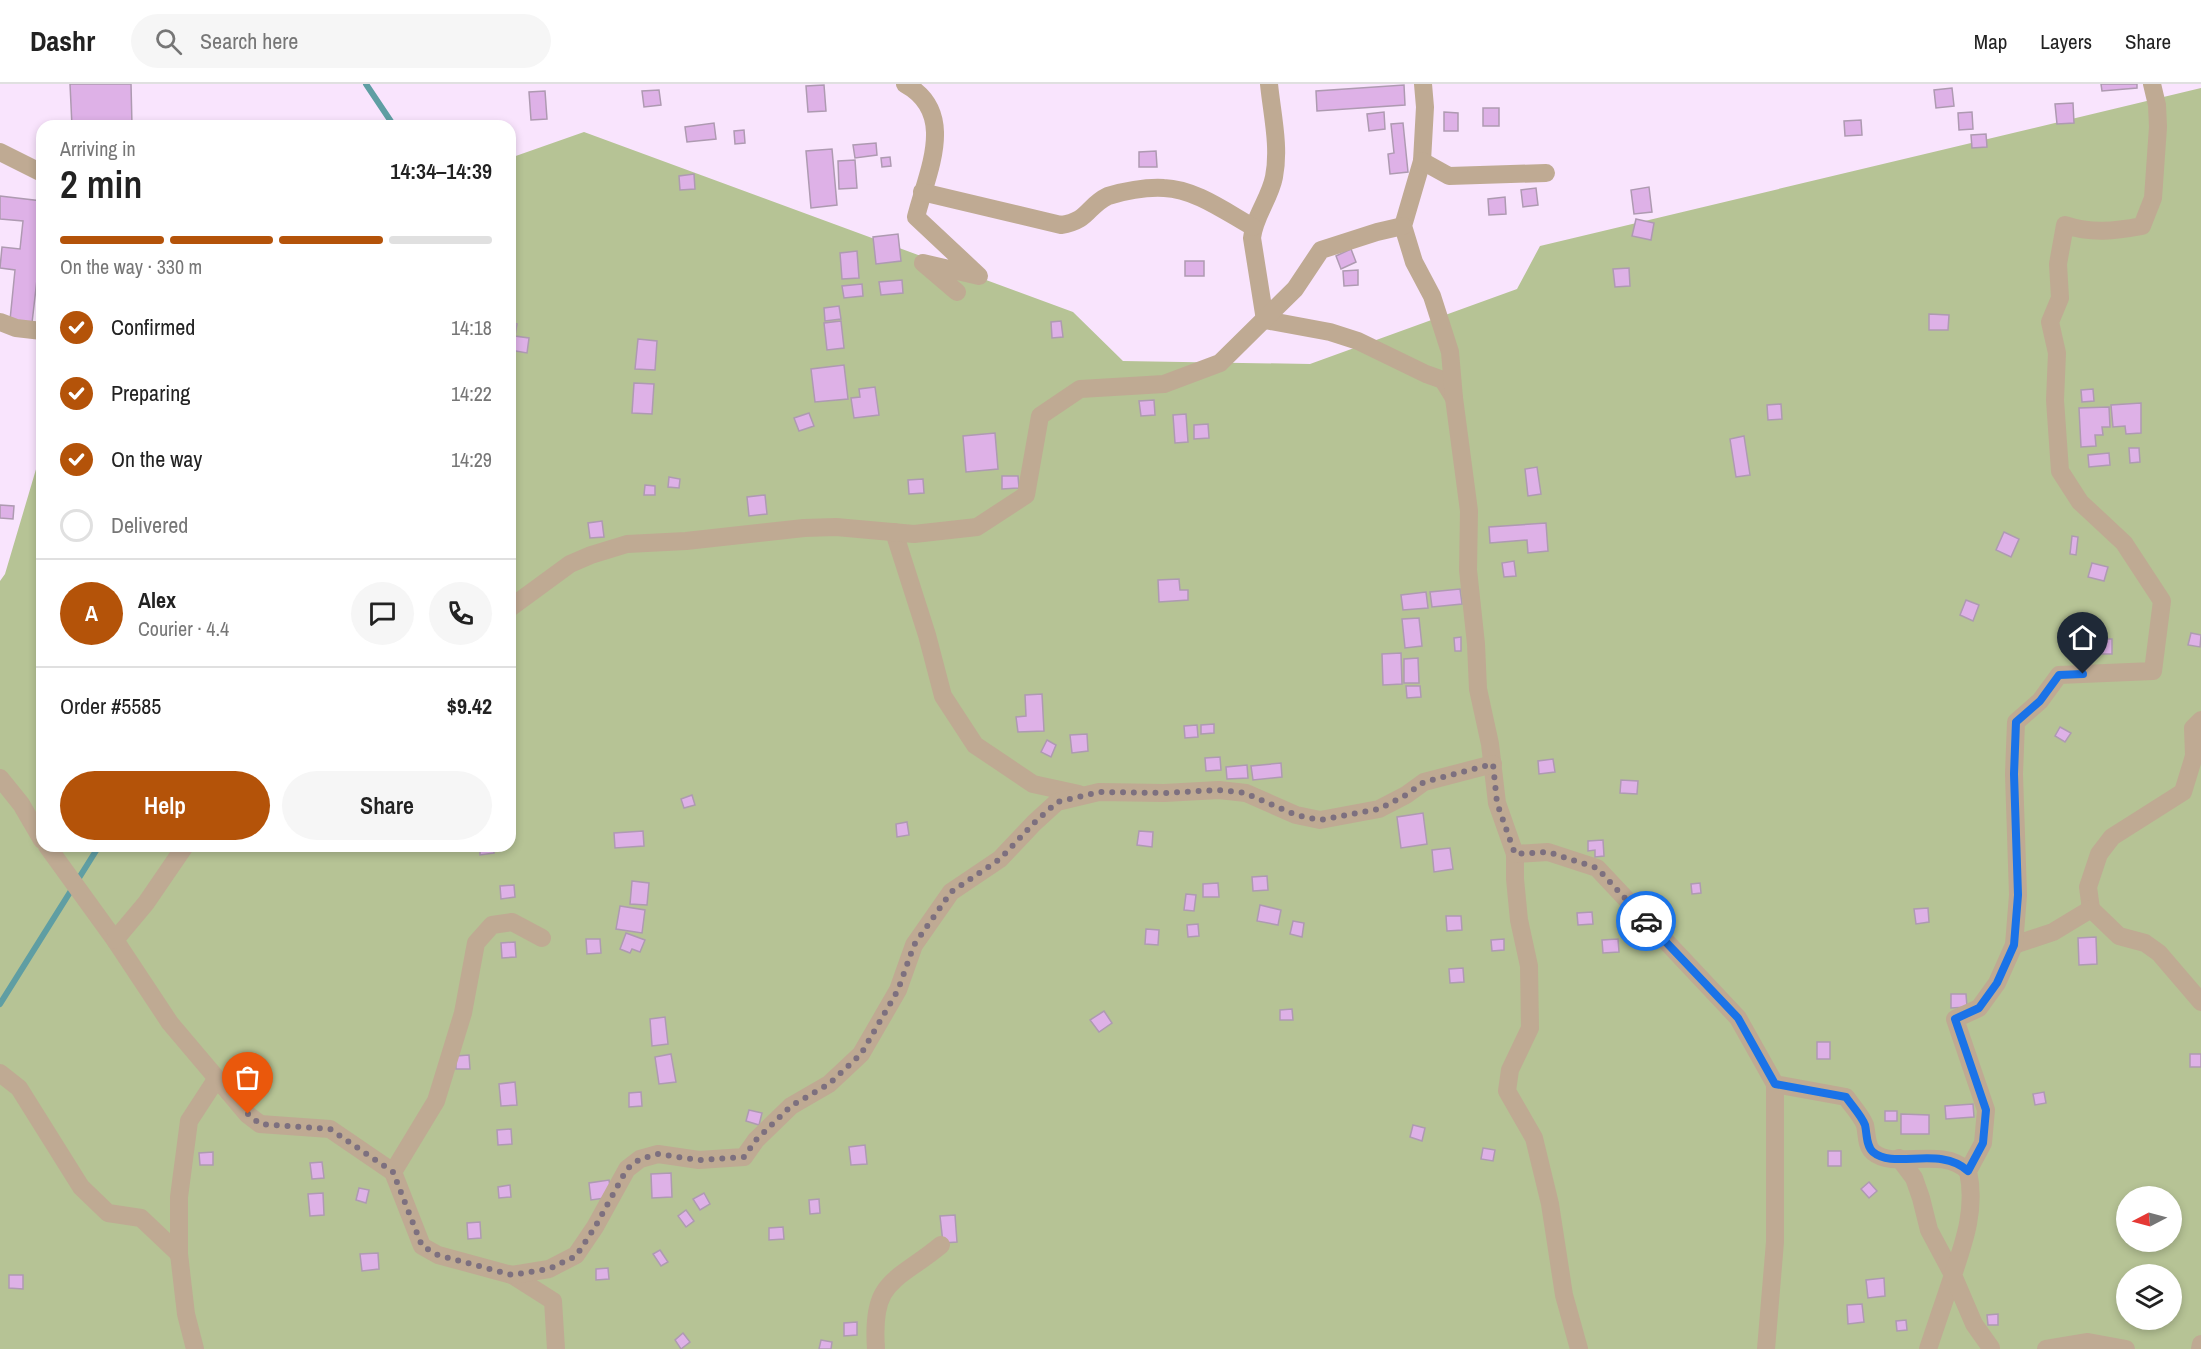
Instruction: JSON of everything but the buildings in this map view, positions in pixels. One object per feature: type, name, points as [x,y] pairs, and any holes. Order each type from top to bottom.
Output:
[{"type":"street","points":[[905,84],[914,89],[931,107],[937,128],[916,217],[978,276],[923,263],[957,292]]},
{"type":"street","points":[[1265,320],[1252,238],[1253,227],[1259,219],[1274,178],[1276,156],[1269,84]]},
{"type":"street","points":[[1423,84],[1425,108],[1422,161],[1403,226],[1414,262],[1432,296],[1450,351],[1469,510],[1468,570],[1478,689],[1493,764],[1497,803],[1515,854],[1519,920],[1529,966],[1530,1028],[1510,1070],[1507,1090],[1534,1138],[1550,1204],[1564,1295],[1579,1349]]},
{"type":"street","points":[[1968,1171],[1983,1143],[1986,1110],[1955,1019],[1979,1008],[1997,983],[2014,945],[2018,895],[2014,774],[2016,722],[2040,701],[2059,675],[2153,671],[2162,601],[2124,543],[2080,502],[2060,471],[2055,400],[2057,353],[2050,322],[2060,298],[2058,264],[2065,225],[2080,230],[2109,232],[2142,226],[2153,198],[2158,127],[2157,105],[2152,84]]},
{"type":"street","points":[[0,152],[36,170]]},
{"type":"street","points":[[1422,161],[1449,176],[1546,172]]},
{"type":"street","points":[[922,192],[1061,225],[1080,220],[1108,196],[1163,188],[1182,191],[1202,199],[1253,227]]},
{"type":"street","points":[[516,604],[570,564],[627,544],[686,541],[804,528],[836,527],[914,534],[978,526],[1026,495],[1040,416],[1080,389],[1164,384],[1221,363],[1295,289],[1321,250],[1403,226]]},
{"type":"street","points":[[1265,320],[1330,332],[1358,341],[1443,380],[1454,398]]},
{"type":"street","points":[[0,322],[16,328],[36,330]]},
{"type":"street","points":[[894,532],[927,635],[943,696],[975,745],[1033,784],[1084,796]]},
{"type":"street","points":[[2201,720],[2193,728],[2194,756],[2183,792],[2112,837],[2100,854],[2088,887],[2091,909],[2119,936],[2145,943],[2159,953],[2201,1002]]},
{"type":"street","points":[[512,1275],[549,1269],[576,1256],[627,1169],[640,1159],[658,1154],[699,1160],[744,1157],[756,1140],[791,1106],[829,1084],[861,1054],[898,990],[914,945],[951,892],[1000,859],[1057,802],[1099,792],[1164,793],[1219,790],[1245,793],[1296,815],[1320,820],[1379,809],[1406,795],[1424,782],[1493,764]]},
{"type":"street","points":[[0,778],[21,804],[36,830]]},
{"type":"street","points":[[51,852],[115,940],[170,1023],[248,1114],[260,1124],[330,1129],[393,1172],[422,1246],[438,1255],[512,1275],[553,1301],[556,1349]]},
{"type":"street","points":[[115,940],[146,903],[181,852]]},
{"type":"street","points":[[1515,854],[1548,852],[1597,868],[1738,1018],[1775,1084],[1775,1242],[1766,1349]]},
{"type":"street","points":[[2014,945],[2053,932],[2091,909]]},
{"type":"street","points":[[393,1172],[436,1101],[463,1013],[476,943],[492,925],[512,922],[542,938]]},
{"type":"street","points":[[0,1073],[19,1088],[81,1187],[108,1213],[141,1218],[179,1254]]},
{"type":"street","points":[[195,1349],[186,1314],[179,1254],[179,1197],[189,1121],[217,1078]]},
{"type":"street","points":[[1775,1084],[1846,1097],[1864,1123],[1869,1148],[1882,1157],[1945,1159],[1960,1163],[1968,1171],[1971,1186],[1970,1222],[1928,1349]]},
{"type":"street","points":[[1899,1158],[1914,1178],[1922,1198],[1929,1230],[1953,1275],[1974,1324],[1991,1349]]},
{"type":"street","points":[[876,1349],[874,1326],[877,1306],[885,1289],[900,1274],[941,1245]]},
{"type":"street","points":[[2046,1349],[2088,1342],[2126,1349]]},
{"type":"street","points":[[2200,1349],[2201,1344]]},
{"type":"green space","points":[[2201,88],[2201,1349],[0,1349],[0,581],[5,574],[36,469],[36,852],[516,852],[516,156],[584,132],[1073,312],[1123,361],[1310,364],[1517,289],[1540,246]]},
{"type":"waterway","points":[[366,84],[390,120]]},
{"type":"waterway","points":[[0,1004],[95,852]]},
{"type":"way so far","points":[[248,1114],[260,1124],[330,1129],[393,1172],[422,1246],[438,1255],[512,1275],[549,1269],[576,1256],[627,1169],[640,1159],[658,1154],[699,1160],[744,1157],[756,1140],[791,1106],[829,1084],[861,1054],[878,1028],[898,990],[914,945],[951,892],[1000,859],[1057,802],[1099,792],[1164,793],[1219,790],[1245,793],[1296,815],[1320,820],[1379,809],[1406,795],[1424,782],[1493,764],[1497,803],[1515,854],[1548,852],[1597,868],[1646,921]]},
{"type":"route","points":[[1646,921],[1738,1018],[1775,1084],[1846,1097],[1864,1123],[1869,1148],[1882,1157],[1937,1158],[1960,1163],[1968,1171],[1983,1143],[1986,1110],[1955,1019],[1979,1008],[1997,983],[2014,945],[2018,895],[2014,774],[2016,722],[2040,701],[2059,675],[2083,674]]}]
